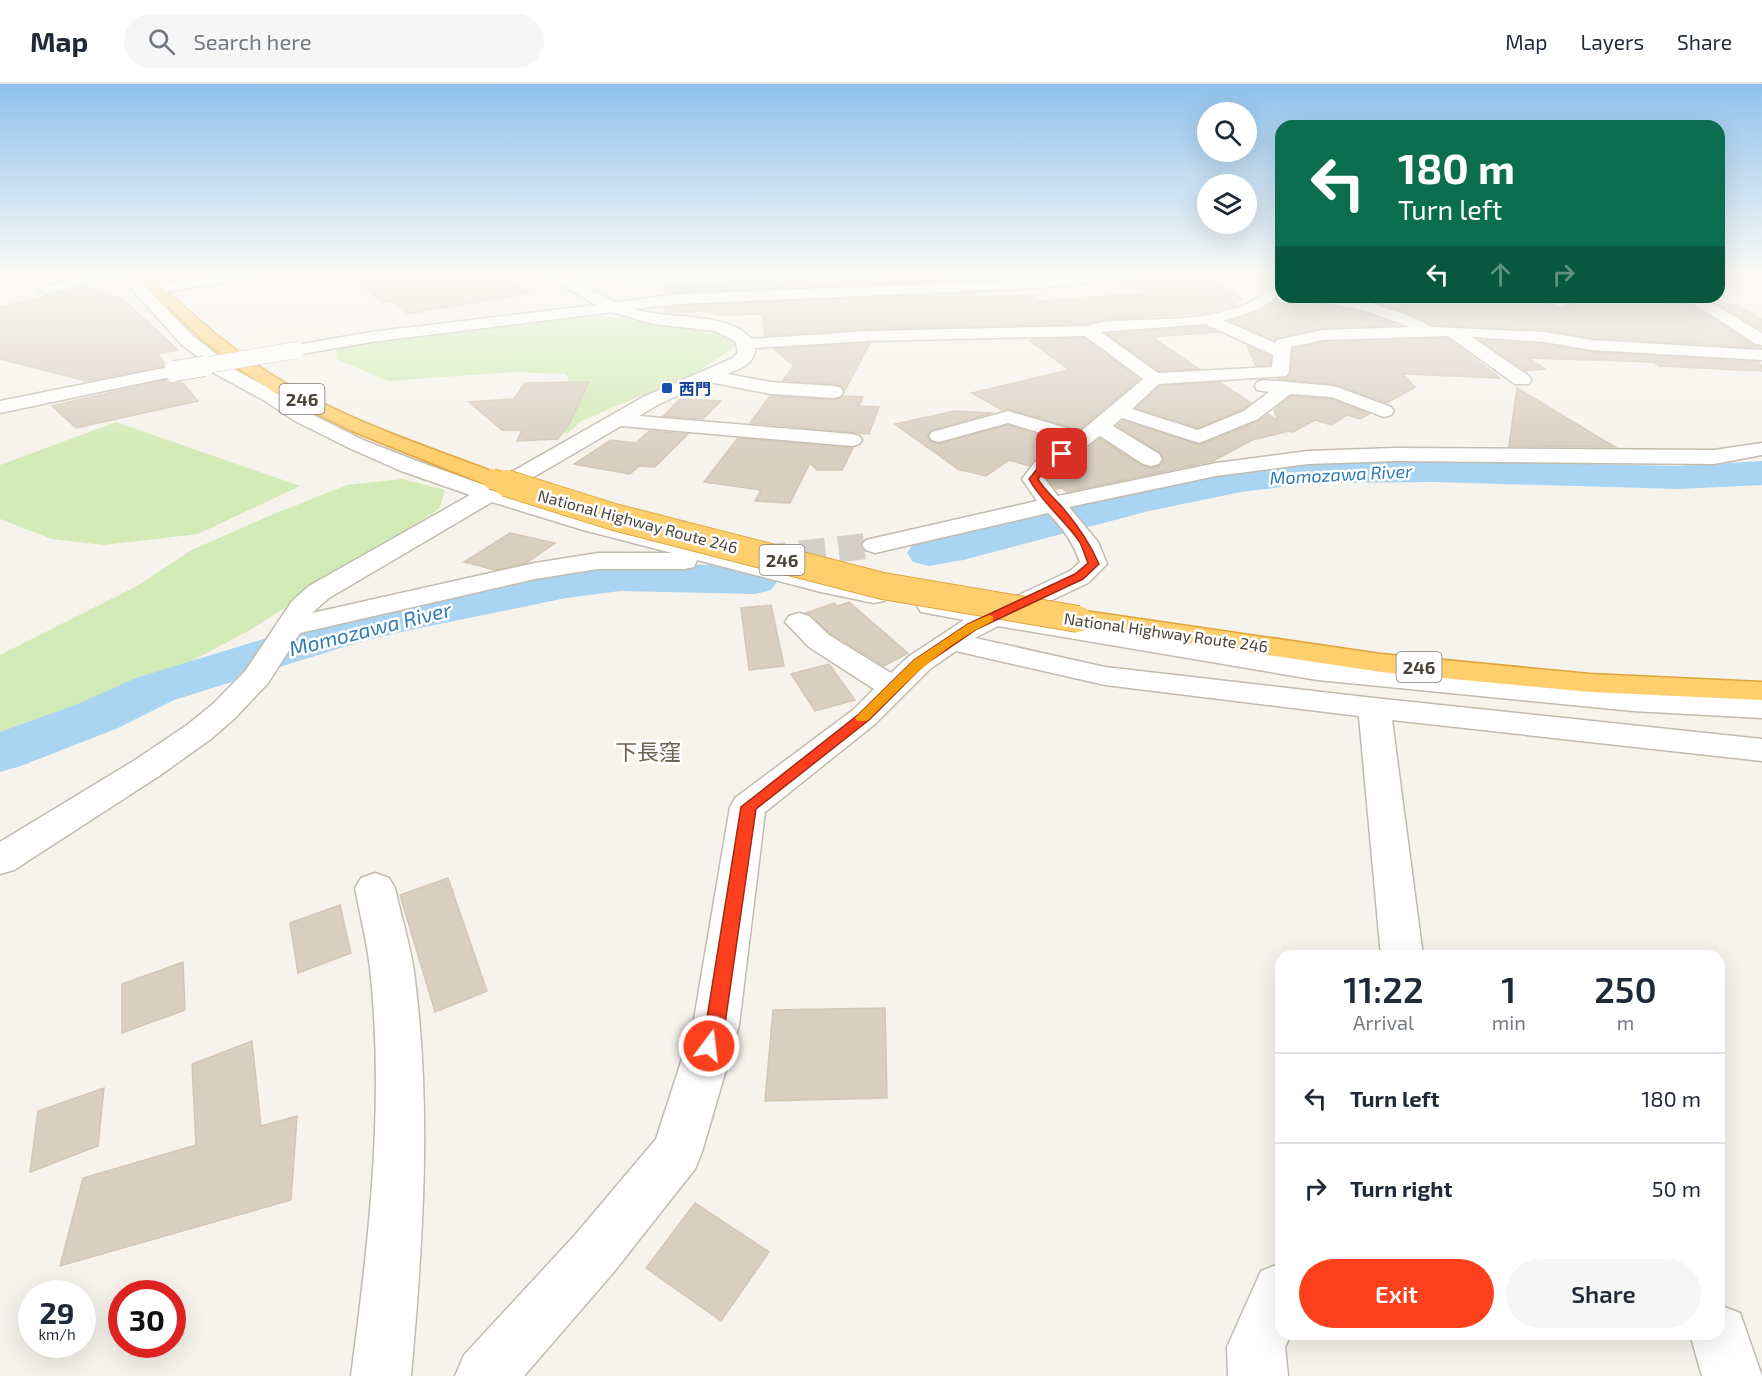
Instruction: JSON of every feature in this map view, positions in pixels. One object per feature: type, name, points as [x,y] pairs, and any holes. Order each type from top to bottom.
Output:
[{"type":"highway","name":"National Highway Route 246","points":[[212,334],[225,349],[281,388],[363,430],[615,517],[884,586],[1389,645],[1577,662],[1762,670]]},
{"type":"highway","name":"246","points":[[247,339],[293,369]]},
{"type":"highway","points":[[370,412],[390,422],[466,450]]},
{"type":"highway","name":"National Highway Route 246","points":[[1084,610],[1381,663],[1590,683],[1762,691]]},
{"type":"street","points":[[182,334],[209,357],[216,367],[272,397],[302,417],[356,444],[410,466],[497,475],[592,525],[821,584],[991,618],[1318,671],[1633,701],[1762,708]]},
{"type":"street","points":[[1,405],[174,371],[399,334]]},
{"type":"street","points":[[0,860],[147,768],[199,732],[224,711],[256,676],[302,607],[341,578],[497,475],[619,420],[664,393],[744,360],[747,354],[746,344],[738,334]]},
{"type":"street","points":[[746,344],[868,336],[962,334]]},
{"type":"street","points":[[1093,334],[1154,379],[1280,372],[1283,344],[1323,335],[1342,334]]},
{"type":"street","points":[[1240,334],[1281,352]]},
{"type":"street","points":[[1457,334],[1522,380]]},
{"type":"street","points":[[1502,334],[1544,337],[1591,345],[1762,355]]},
{"type":"street","points":[[705,376],[771,388],[834,392]]},
{"type":"street","points":[[1218,376],[1234,381],[1334,392],[1384,411]]},
{"type":"street","points":[[485,1376],[594,1254],[677,1152],[716,1024],[748,807],[864,717],[919,663],[972,627],[1079,576],[1094,564],[1085,542],[1056,507],[1041,493],[1033,479],[1043,467],[1119,411],[1154,379]]},
{"type":"street","points":[[94,386],[108,404]]},
{"type":"street","points":[[1119,411],[1199,437],[1251,415],[1286,388]]},
{"type":"street","points":[[939,436],[1008,417],[1091,433],[1151,459]]},
{"type":"street","points":[[619,420],[727,422],[814,429],[852,440]]},
{"type":"street","points":[[875,545],[949,531],[1180,477],[1267,461],[1375,455],[1714,457],[1762,449]]},
{"type":"street","points":[[286,631],[489,581],[598,561],[723,562]]},
{"type":"street","points":[[799,622],[837,654],[893,688]]},
{"type":"street","points":[[951,641],[1105,676],[1762,750]]},
{"type":"street","points":[[1374,708],[1401,950]]},
{"type":"street","points":[[375,888],[392,971],[399,1077],[396,1240],[381,1376]]},
{"type":"street","points":[[1258,1376],[1256,1347],[1275,1304]]},
{"type":"street","points":[[1721,1340],[1732,1376]]},
{"type":"green space","points":[[435,334],[723,334],[737,345],[699,371],[581,421],[567,434],[549,417],[570,384],[566,374],[514,372],[388,381],[336,359],[337,346]]},
{"type":"green space","points":[[116,422],[300,486],[198,534],[104,545],[52,539],[0,519],[0,465]]},
{"type":"green space","points":[[402,479],[445,490],[439,509],[250,630],[64,729],[0,747],[0,655],[137,586],[192,550],[269,516],[347,485]]},
{"type":"building","points":[[0,334],[161,334],[178,350],[157,354],[165,363],[163,366],[86,381],[0,359]]},
{"type":"building","points":[[1107,334],[1188,334],[1153,337],[1199,369],[1159,371]]},
{"type":"building","points":[[1261,334],[1297,334],[1274,340]]},
{"type":"building","points":[[1569,334],[1737,334],[1762,348],[1591,338]]},
{"type":"building","points":[[1084,338],[1139,379],[1079,430],[1009,409],[1002,410],[972,393],[1069,370],[1029,340]]},
{"type":"building","points":[[1447,338],[1500,378],[1403,374],[1415,387],[1387,403],[1334,384],[1277,379],[1286,378],[1291,373],[1293,349],[1323,342]]},
{"type":"building","points":[[1480,340],[1544,344],[1591,352],[1758,362],[1762,366],[1762,371],[1659,366],[1654,362],[1529,358],[1545,369],[1526,371]]},
{"type":"building","points":[[870,343],[845,390],[842,386],[834,384],[783,380],[794,366],[774,349]]},
{"type":"building","points":[[1247,346],[1271,356],[1270,365],[1256,366]]},
{"type":"building","points":[[166,380],[170,383],[182,382],[198,401],[76,428],[52,406]]},
{"type":"building","points":[[589,382],[569,424],[558,439],[517,441],[522,430],[502,430],[469,402],[514,399],[525,383]]},
{"type":"building","points":[[1220,382],[1251,403],[1243,409],[1198,428],[1136,408],[1160,386]]},
{"type":"building","points":[[1517,388],[1615,447],[1509,446]]},
{"type":"building","points":[[770,396],[834,400],[843,396],[863,397],[859,406],[879,407],[869,434],[750,423]]},
{"type":"building","points":[[1291,396],[1331,399],[1369,414],[1360,419],[1347,415],[1331,425],[1315,420],[1293,432],[1252,440],[1213,461],[1067,492],[1062,488],[1056,489],[1048,479],[1100,439],[1142,466],[1152,468],[1161,465],[1164,460],[1161,453],[1117,426],[1123,421],[1200,445],[1259,421],[1268,414],[1278,421],[1274,410]]},
{"type":"building","points":[[680,399],[721,401],[703,419],[663,416]]},
{"type":"building","points":[[955,411],[993,413],[931,430],[927,436],[930,441],[940,444],[1008,425],[1062,442],[1034,460],[1029,466],[1009,460],[986,476],[958,469],[895,424]]},
{"type":"building","points":[[649,431],[688,434],[655,467],[639,466],[630,474],[574,464],[611,440],[636,443]]},
{"type":"building","points":[[738,438],[853,448],[842,470],[817,470],[810,463],[790,503],[755,501],[761,490],[704,482]]},
{"type":"building","points":[[510,533],[555,543],[526,563],[495,570],[464,562]]},
{"type":"building","points":[[849,602],[908,653],[884,666],[830,633],[806,613],[834,603],[838,606]]},
{"type":"building","points":[[771,605],[784,666],[749,670],[741,608]]},
{"type":"building","points":[[829,664],[855,700],[815,711],[791,674]]},
{"type":"building","points":[[448,878],[487,991],[435,1012],[400,895]]},
{"type":"building","points":[[340,905],[351,953],[298,973],[290,923]]},
{"type":"building","points":[[183,962],[185,1010],[122,1033],[122,984]]},
{"type":"building","points":[[885,1008],[887,1098],[765,1101],[773,1010]]},
{"type":"building","points":[[252,1041],[261,1126],[297,1116],[291,1200],[60,1266],[83,1178],[196,1145],[192,1064]]},
{"type":"building","points":[[104,1088],[98,1146],[30,1172],[38,1111]]},
{"type":"building","points":[[695,1203],[769,1252],[721,1321],[646,1268]]},
{"type":"waterway","name":"Momozawa River","points":[[929,553],[963,547],[1148,499],[1289,474],[1368,470],[1433,470],[1678,478],[1762,473]]},
{"type":"waterway","name":"Momozawa River","points":[[0,753],[98,716],[155,689],[347,630],[415,614],[566,584],[620,577],[755,580]]},
{"type":"tunnel","points":[[761,558],[875,545]]},
{"type":"slow traffic","points":[[862,718],[919,663],[972,627],[989,619]]},
{"type":"place","name":"西門","points":[[667,388]]},
{"type":"district","name":"下長窪","points":[[648,751]]},
{"type":"route","points":[[709,1046],[716,1024],[748,807],[864,717],[919,663],[972,627],[1079,576],[1094,564],[1085,542],[1059,510],[1041,493],[1033,479],[1043,467],[1062,454]]}]
